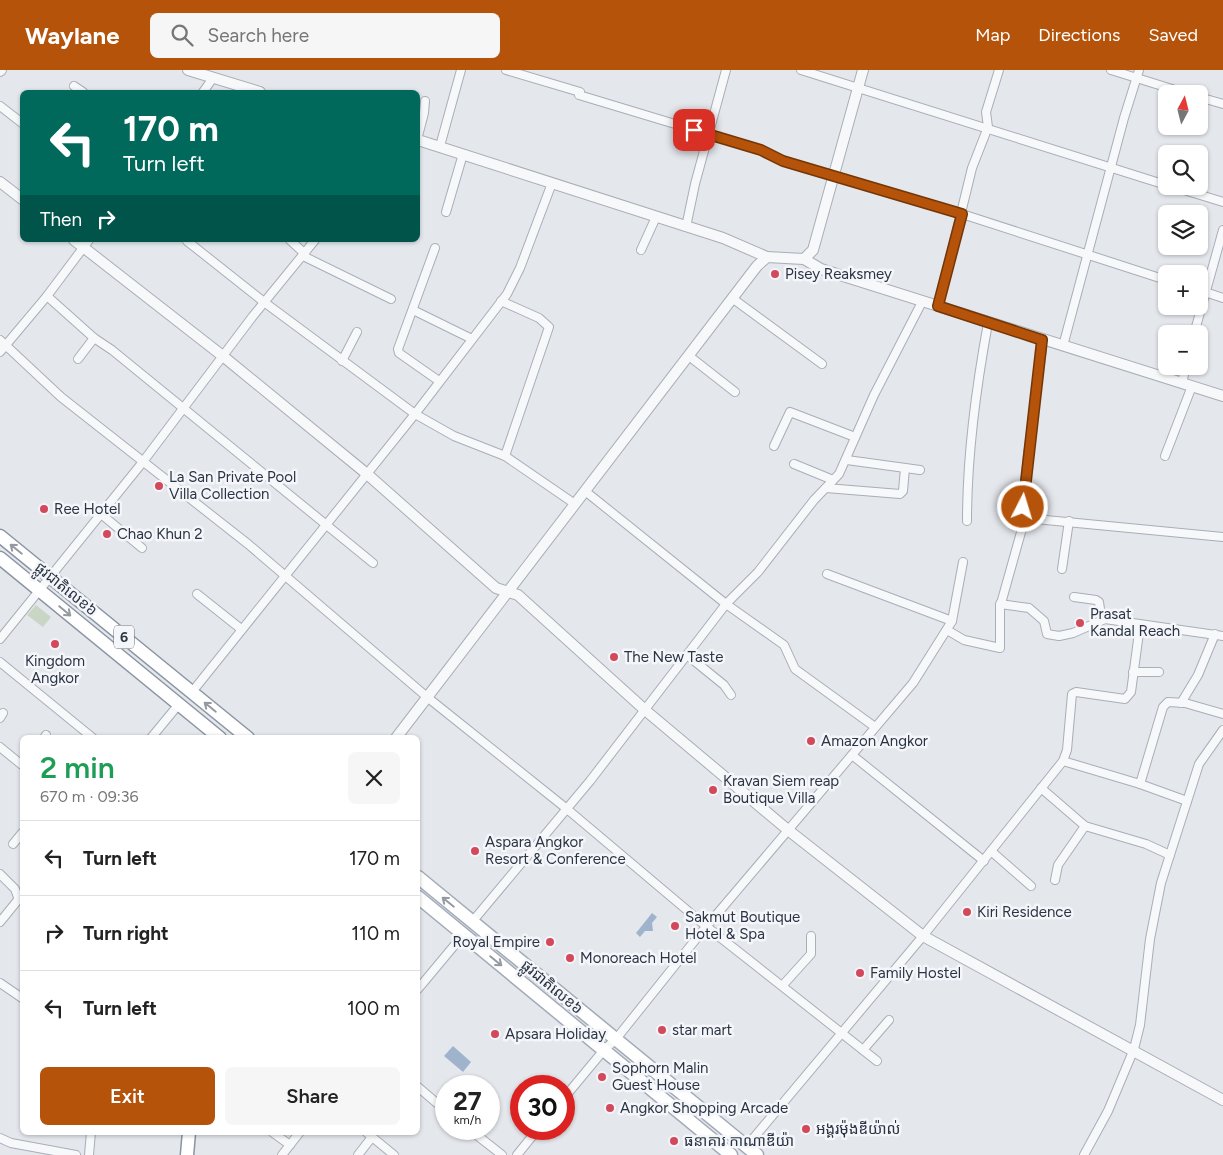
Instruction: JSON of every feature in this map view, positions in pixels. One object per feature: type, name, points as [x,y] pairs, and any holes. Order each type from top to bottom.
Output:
[{"type":"main road","name":"ផ្លូវជាតិលេខ៦","points":[[0,536],[244,735]]},
{"type":"main road","name":"ផ្លូវជាតិលេខ៦","points":[[0,558],[216,735]]},
{"type":"main road","name":"ផ្លូវជាតិលេខ៦","points":[[420,879],[757,1155]]},
{"type":"main road","name":"ផ្លូវជាតិលេខ៦","points":[[420,899],[731,1155]]},
{"type":"main road","points":[[187,1155],[189,1135]]},
{"type":"street","points":[[188,70],[253,90]]},
{"type":"street","points":[[440,146],[461,70]]},
{"type":"street","points":[[506,70],[761,150],[783,161],[962,214],[1158,277]]},
{"type":"street","points":[[686,227],[695,184],[726,70]]},
{"type":"street","points":[[801,70],[988,127],[1158,183]]},
{"type":"street","points":[[804,259],[816,244],[863,70]]},
{"type":"street","points":[[938,306],[972,168],[988,127],[986,112],[999,70]]},
{"type":"street","points":[[1111,70],[1138,74],[1166,85]]},
{"type":"street","points":[[1063,346],[1086,254],[1138,74]]},
{"type":"street","points":[[204,90],[213,78]]},
{"type":"street","points":[[74,86],[80,90]]},
{"type":"street","points":[[1208,100],[1223,104]]},
{"type":"street","points":[[420,128],[425,101]]},
{"type":"street","points":[[0,106],[20,121]]},
{"type":"street","points":[[420,141],[686,227],[751,249],[767,257],[804,259],[821,270],[1223,396]]},
{"type":"street","points":[[446,212],[463,154]]},
{"type":"street","points":[[0,182],[20,197]]},
{"type":"street","points":[[192,692],[283,576],[415,414],[501,301],[520,268],[552,183]]},
{"type":"street","points":[[1200,195],[1223,202]]},
{"type":"street","points":[[641,250],[656,217]]},
{"type":"street","points":[[1208,274],[1223,230]]},
{"type":"street","points":[[188,242],[264,302],[415,414],[454,436],[505,456],[575,504]]},
{"type":"street","points":[[292,242],[304,255],[391,299]]},
{"type":"street","points":[[0,639],[142,463],[264,302],[314,242]]},
{"type":"street","points":[[0,352],[3,342],[47,296],[86,244],[367,474],[496,588],[518,595],[645,710],[788,830],[923,936],[1134,1049],[1223,1100]]},
{"type":"street","points":[[436,248],[398,351],[440,381]]},
{"type":"street","points":[[398,735],[732,298],[757,266],[767,257]]},
{"type":"street","points":[[1208,293],[1223,298]]},
{"type":"street","points":[[47,296],[94,338],[112,350],[373,563]]},
{"type":"street","points":[[732,298],[822,364]]},
{"type":"street","points":[[501,301],[539,318],[549,328],[505,456]]},
{"type":"street","points":[[472,922],[567,809],[726,604],[758,572],[814,500],[833,480],[847,460],[874,395],[922,302]]},
{"type":"street","points":[[413,310],[472,339]]},
{"type":"street","points":[[967,521],[967,484],[978,378],[988,323]]},
{"type":"street","points":[[342,361],[357,332]]},
{"type":"street","points":[[78,359],[94,338]]},
{"type":"street","points":[[947,630],[964,640],[1000,648],[1000,604],[1025,518],[1023,507],[1042,340]]},
{"type":"street","points":[[3,342],[61,396],[105,430],[142,463],[248,544],[283,576],[427,697],[567,809],[707,927],[784,985],[877,1061]]},
{"type":"street","points":[[689,356],[735,392]]},
{"type":"street","points":[[1165,456],[1187,384],[1186,375]]},
{"type":"street","points":[[774,446],[790,412],[855,438]]},
{"type":"street","points":[[847,460],[920,470]]},
{"type":"street","points":[[794,464],[833,480]]},
{"type":"street","points":[[826,488],[900,494],[903,491],[905,468]]},
{"type":"street","points":[[585,491],[726,604],[784,645],[795,669],[874,727]]},
{"type":"street","points":[[101,514],[142,548]]},
{"type":"street","points":[[1025,518],[1223,537]]},
{"type":"street","points":[[1062,569],[1069,521]]},
{"type":"street","points":[[575,1084],[603,1050],[616,1039],[707,927],[913,683],[952,621],[963,562]]},
{"type":"street","points":[[827,574],[952,621]]},
{"type":"street","points":[[197,594],[241,629]]},
{"type":"street","points":[[1074,596],[1100,602],[1101,616],[1105,619],[1140,626],[1219,635],[1181,703]]},
{"type":"street","points":[[1000,604],[1029,608],[1044,621],[1047,634],[1059,636],[1105,619]]},
{"type":"street","points":[[746,1147],[923,936],[1062,761],[1067,750],[1072,694],[1076,692],[1125,698],[1131,692],[1140,626]]},
{"type":"street","points":[[687,655],[732,695]]},
{"type":"street","points":[[0,662],[89,735]]},
{"type":"street","points":[[1134,672],[1159,672]]},
{"type":"street","points":[[1140,784],[1163,707],[1168,702],[1181,703],[1223,714]]},
{"type":"street","points":[[153,735],[178,704]]},
{"type":"street","points":[[1084,1155],[1108,1112],[1134,1049],[1143,1008],[1150,939],[1161,883],[1204,755],[1223,730]]},
{"type":"street","points":[[0,746],[20,763]]},
{"type":"street","points":[[852,755],[984,861]]},
{"type":"street","points":[[1062,761],[1140,784],[1187,801]]},
{"type":"street","points":[[1040,788],[1085,826],[1146,844],[1170,855]]},
{"type":"street","points":[[1055,880],[1058,865],[1085,826]]},
{"type":"street","points":[[13,844],[20,835]]},
{"type":"street","points":[[991,851],[1031,886]]},
{"type":"street","points":[[0,874],[20,896]]},
{"type":"street","points":[[0,922],[20,898]]},
{"type":"street","points":[[420,987],[463,935]]},
{"type":"street","points":[[784,985],[811,954],[811,936]]},
{"type":"street","points":[[0,983],[20,997]]},
{"type":"street","points":[[863,1050],[889,1020]]},
{"type":"street","points":[[420,1088],[435,1101]]},
{"type":"street","points":[[89,1155],[91,1135]]},
{"type":"street","points":[[276,1135],[290,1145]]},
{"type":"street","points":[[282,1155],[298,1135]]},
{"type":"street","points":[[358,1155],[369,1135],[394,1155]]},
{"type":"street","points":[[0,1138],[11,1143],[76,1155]]},
{"type":"street","points":[[483,1140],[502,1155]]},
{"type":"street","points":[[517,1155],[529,1140]]},
{"type":"green space","points":[[36,605],[51,617],[43,627],[27,615]]},
{"type":"water","points":[[652,913],[657,917],[652,923],[653,931],[645,931],[640,937],[636,933]]},
{"type":"water","points":[[453,1046],[471,1062],[463,1072],[444,1056]]},
{"type":"place","name":"Pisey Reaksmey","points":[[775,274]]},
{"type":"place","name":"La San Private Pool Villa Collection","points":[[159,486]]},
{"type":"place","name":"Ree Hotel","points":[[44,509]]},
{"type":"place","name":"Chao Khun 2","points":[[107,534]]},
{"type":"place","name":"Prasat Kandal Reach","points":[[1080,623]]},
{"type":"place","name":"Kingdom Angkor","points":[[55,644]]},
{"type":"place","name":"The New Taste","points":[[614,657]]},
{"type":"place","name":"Amazon Angkor","points":[[811,741]]},
{"type":"place","name":"Kravan Siem reap Boutique Villa","points":[[713,790]]},
{"type":"place","name":"Aspara Angkor Resort & Conference","points":[[475,851]]},
{"type":"place","name":"Kiri Residence","points":[[967,912]]},
{"type":"place","name":"Sakmut Boutique Hotel & Spa","points":[[675,926]]},
{"type":"place","name":"Royal Empire","points":[[550,942]]},
{"type":"place","name":"Monoreach Hotel","points":[[570,958]]},
{"type":"place","name":"Family Hostel","points":[[860,973]]},
{"type":"place","name":"star mart","points":[[662,1030]]},
{"type":"place","name":"Apsara Holiday","points":[[495,1034]]},
{"type":"place","name":"Sophorn Malin Guest House","points":[[602,1077]]},
{"type":"place","name":"Angkor Shopping Arcade","points":[[610,1108]]},
{"type":"place","name":"អង្គរម៉ុងឌីយ៉ាល់","points":[[806,1129]]},
{"type":"place","name":"ធនាគារ កាណាឌីយ៉ា","points":[[674,1141]]},
{"type":"route","points":[[694,130],[761,150],[783,161],[962,214],[938,306],[1042,340],[1023,507]]}]
